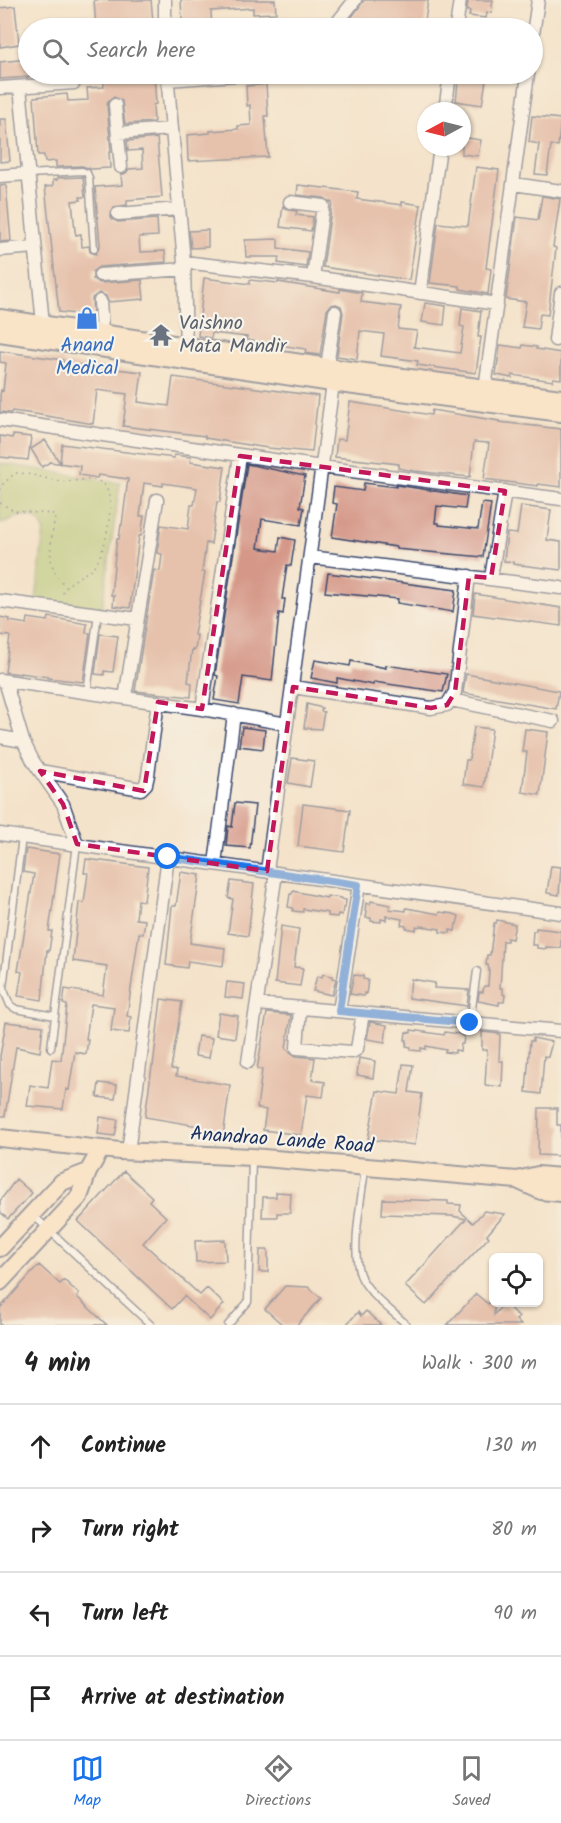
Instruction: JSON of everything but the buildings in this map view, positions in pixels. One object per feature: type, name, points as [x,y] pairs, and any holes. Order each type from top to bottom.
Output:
[{"type":"main road","points":[[0,318],[187,345],[331,373],[484,395],[561,413]]},
{"type":"main road","points":[[0,333],[185,362],[331,373]]},
{"type":"main road","points":[[484,395],[561,398]]},
{"type":"main road","name":"Anandrao Lande Road","points":[[0,1138],[128,1152],[252,1157],[517,1180],[538,1175],[561,1177]]},
{"type":"main road","points":[[0,1282],[79,1197],[88,1172],[101,1149]]},
{"type":"main road","points":[[0,1248],[62,1182],[88,1172]]},
{"type":"main road","points":[[517,1180],[541,1191],[561,1193]]},
{"type":"street","points":[[165,0],[165,18]]},
{"type":"street","points":[[342,18],[355,0]]},
{"type":"street","points":[[457,18],[460,0]]},
{"type":"street","points":[[535,18],[538,0]]},
{"type":"street","points":[[0,88],[52,84]]},
{"type":"street","points":[[168,84],[184,265],[187,345],[185,362]]},
{"type":"street","points":[[446,102],[449,84]]},
{"type":"street","points":[[484,395],[527,84]]},
{"type":"street","points":[[20,87],[43,324]]},
{"type":"street","points":[[115,105],[121,167]]},
{"type":"street","points":[[118,134],[171,129]]},
{"type":"street","points":[[420,293],[439,156]]},
{"type":"street","points":[[0,176],[28,174]]},
{"type":"street","points":[[514,184],[561,191]]},
{"type":"street","points":[[290,202],[322,206],[313,277]]},
{"type":"street","points":[[118,214],[178,209]]},
{"type":"street","points":[[0,250],[36,247]]},
{"type":"street","points":[[100,275],[184,265],[313,277],[497,304]]},
{"type":"street","points":[[555,340],[561,293]]},
{"type":"street","points":[[100,301],[102,332]]},
{"type":"street","points":[[248,1062],[258,1004],[287,724],[322,467],[335,312]]},
{"type":"street","points":[[0,420],[240,456],[561,499]]},
{"type":"street","points":[[202,709],[240,456]]},
{"type":"street","points":[[491,578],[505,491]]},
{"type":"street","points":[[125,698],[157,500]]},
{"type":"street","points":[[310,556],[561,588]]},
{"type":"street","points":[[293,687],[431,708],[447,705],[452,700],[454,692],[469,576]]},
{"type":"street","points":[[0,601],[137,619]]},
{"type":"street","points":[[77,844],[63,804],[23,741],[2,681],[158,702],[287,724]]},
{"type":"street","points":[[452,700],[553,721]]},
{"type":"street","points":[[40,771],[141,789],[146,784],[148,775],[158,702]]},
{"type":"street","points":[[215,864],[234,714]]},
{"type":"street","points":[[0,737],[23,741]]},
{"type":"street","points":[[0,834],[561,914]]},
{"type":"street","points":[[128,1152],[168,857]]},
{"type":"street","points":[[339,1011],[358,885]]},
{"type":"street","points":[[258,1004],[561,1031]]},
{"type":"street","points":[[300,1008],[297,1048],[352,1052],[357,1049],[363,1013]]},
{"type":"lane","points":[[28,174],[82,171],[87,173],[94,249]]},
{"type":"lane","points":[[87,693],[98,614]]},
{"type":"lane","points":[[22,837],[3,988],[10,1005],[16,1009],[55,1016]]},
{"type":"lane","points":[[51,1048],[77,844]]},
{"type":"lane","points":[[470,1023],[477,971]]},
{"type":"lane","points":[[228,1325],[248,1302],[252,1157]]},
{"type":"lane","points":[[365,1168],[356,1268],[373,1294],[407,1325]]},
{"type":"lane","points":[[32,1214],[151,1325]]},
{"type":"path","points":[[0,490],[2,485],[15,473],[36,474],[61,482],[86,479],[104,486],[108,493],[110,513],[101,554],[95,564],[66,585],[57,578],[52,568],[51,535],[55,518],[52,514],[14,511],[0,503]]},
{"type":"highlighted area","points":[[240,456],[505,491],[491,578],[469,576],[455,692],[447,705],[431,708],[293,687],[267,871],[77,844],[63,804],[40,771],[144,791],[158,702],[202,709]]},
{"type":"green space","points":[[0,463],[120,483],[102,609],[36,601],[44,530],[35,518],[30,516],[0,523]]},
{"type":"place","name":"Anand Medical","points":[[87,318]]},
{"type":"place","name":"Vaishno Mata Mandir","points":[[161,335]]},
{"type":"route","points":[[168,857],[358,885],[339,1011],[470,1023]]}]
